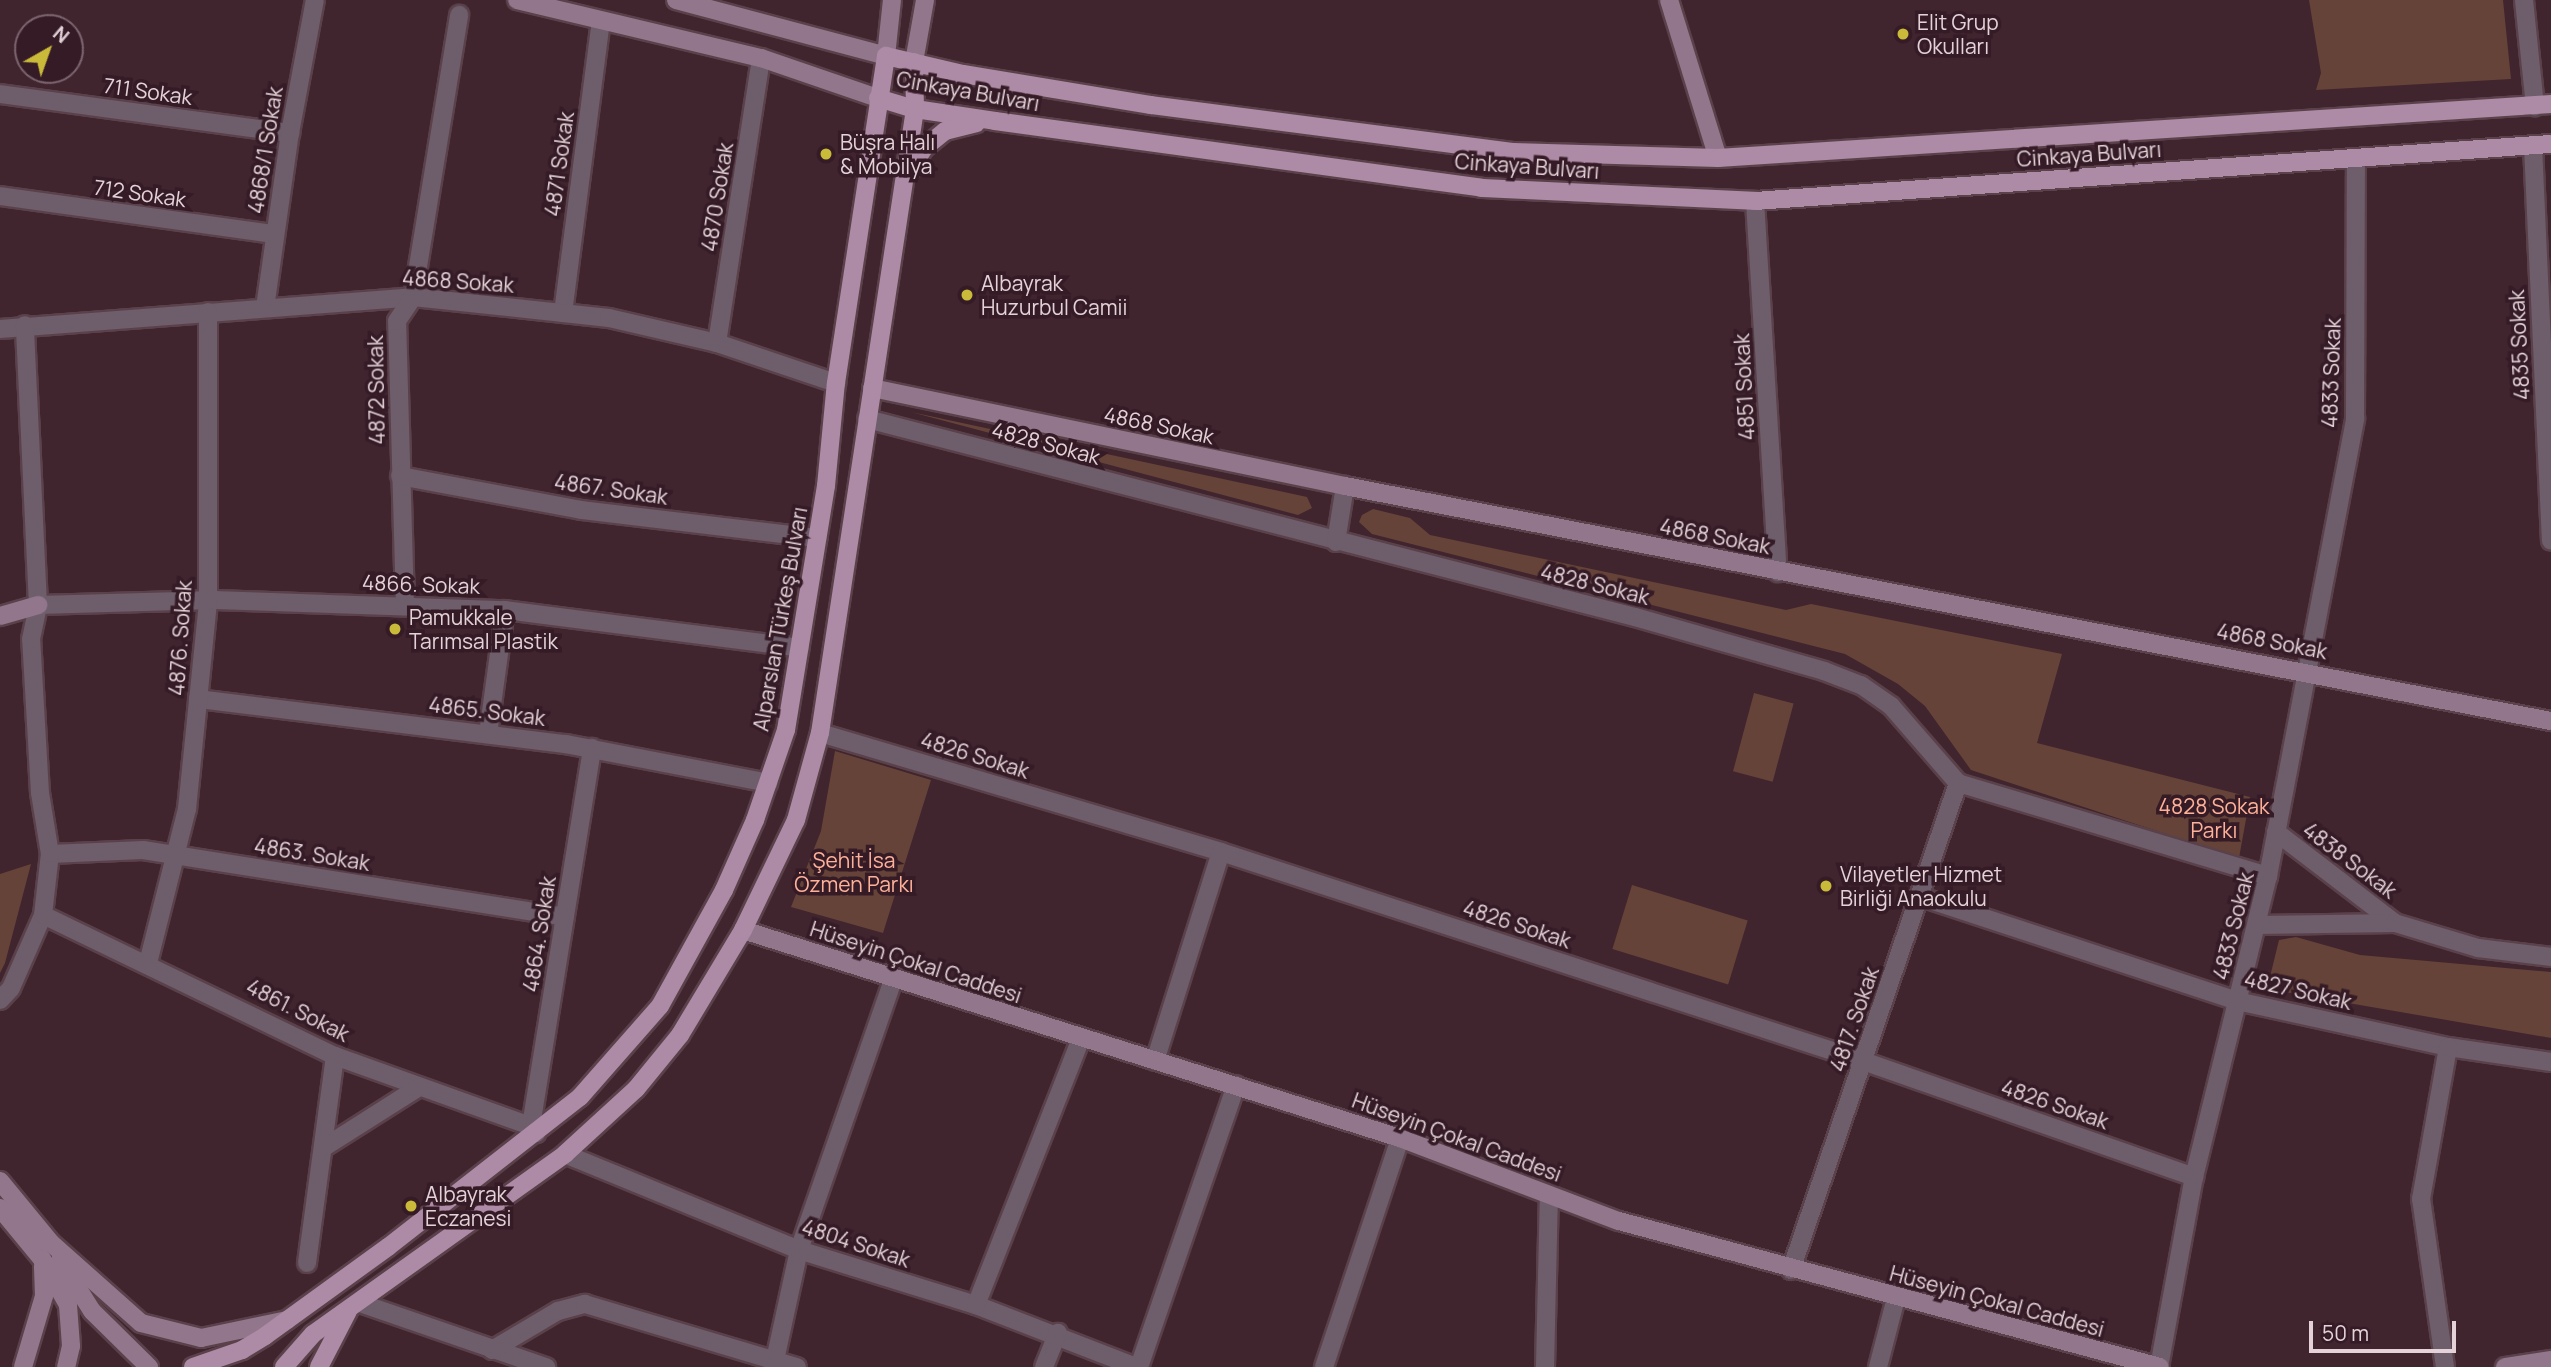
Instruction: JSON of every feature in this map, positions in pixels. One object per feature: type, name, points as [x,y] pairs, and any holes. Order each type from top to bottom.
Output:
[{"type":"main road","name":"Cinkaya Bulvarı","points":[[886,56],[1152,105],[1487,149],[1718,158],[2543,105]]},
{"type":"main road","name":"Alparslan Türkeş Bulvarı","points":[[193,1367],[242,1350],[287,1320],[590,1087],[660,1006],[724,890],[768,783],[786,730],[817,538],[836,383],[886,56]]},
{"type":"main road","points":[[284,1367],[313,1334],[565,1154],[636,1089],[680,1035],[743,930],[796,820],[820,733],[915,109],[914,62]]},
{"type":"main road","name":"Cinkaya Bulvarı","points":[[878,98],[915,109],[995,121],[1512,192],[1755,201],[2542,145]]},
{"type":"main road","points":[[903,184],[924,148],[945,131],[995,121]]},
{"type":"main road","points":[[319,1367],[355,1306]]},
{"type":"street","name":"4868/1 Sokak","points":[[265,308],[290,133],[315,0]]},
{"type":"street","name":"Cinkaya Bulvarı","points":[[517,0],[761,58],[878,98]]},
{"type":"street","name":"Cinkaya Bulvarı","points":[[676,0],[886,56]]},
{"type":"street","name":"Alparslan Türkeş Bulvarı","points":[[886,56],[892,0]]},
{"type":"street","points":[[914,62],[925,0]]},
{"type":"street","points":[[1669,0],[1718,158]]},
{"type":"street","points":[[2524,0],[2543,105]]},
{"type":"street","name":"4872 Sokak","points":[[405,605],[397,321],[413,297],[459,15]]},
{"type":"street","name":"4871 Sokak","points":[[562,313],[601,21]]},
{"type":"street","name":"4870 Sokak","points":[[717,342],[761,58]]},
{"type":"street","name":"711 Sokak","points":[[0,94],[290,133]]},
{"type":"street","name":"4835 Sokak","points":[[2542,145],[2551,541]]},
{"type":"street","name":"4833 Sokak","points":[[2160,1367],[2194,1177],[2258,925],[2356,418],[2356,158]]},
{"type":"street","name":"712 Sokak","points":[[0,196],[274,234]]},
{"type":"street","name":"4851 Sokak","points":[[1755,201],[1778,572]]},
{"type":"street","name":"4868 Sokak","points":[[0,329],[413,297],[609,318],[717,342],[836,383]]},
{"type":"street","name":"4876. Sokak","points":[[148,963],[187,809],[208,601],[208,312]]},
{"type":"street","points":[[0,1000],[11,988],[44,915],[50,854],[40,793],[31,639],[38,605],[25,325]]},
{"type":"street","name":"4868 Sokak","points":[[872,388],[1778,572],[2309,671],[2551,721]]},
{"type":"street","name":"4828 Sokak","points":[[867,419],[1635,617],[1861,685],[1891,706],[1958,783]]},
{"type":"street","name":"4867. Sokak","points":[[400,476],[580,510],[817,538]]},
{"type":"street","points":[[1336,542],[1345,486]]},
{"type":"street","name":"4866. Sokak","points":[[38,605],[208,601],[505,610],[800,648]]},
{"type":"street","points":[[0,616],[38,605]]},
{"type":"street","points":[[488,734],[505,610]]},
{"type":"street","name":"4865. Sokak","points":[[198,699],[592,748],[768,783]]},
{"type":"street","name":"4826 Sokak","points":[[820,733],[1221,852],[1863,1061],[2194,1177]]},
{"type":"street","name":"4864. Sokak","points":[[534,1130],[592,748]]},
{"type":"street","points":[[1958,783],[2268,876]]},
{"type":"street","name":"4817. Sokak","points":[[1791,1270],[1958,783]]},
{"type":"street","name":"4838 Sokak","points":[[2276,832],[2395,923]]},
{"type":"street","name":"4863. Sokak","points":[[50,854],[144,850],[565,918]]},
{"type":"street","points":[[1156,1061],[1221,852]]},
{"type":"street","name":"4827 Sokak","points":[[1921,897],[2237,1001],[2448,1047],[2551,1062]]},
{"type":"street","name":"4861. Sokak","points":[[44,915],[148,963],[335,1056],[534,1130]]},
{"type":"street","name":"4838 Sokak","points":[[2258,925],[2395,923],[2478,948],[2551,957]]},
{"type":"street","name":"Hüseyin Çokal Caddesi","points":[[743,930],[893,980],[1400,1138],[1619,1221],[1791,1270],[2160,1367]]},
{"type":"street","points":[[775,1360],[799,1250],[893,980]]},
{"type":"street","points":[[976,1304],[1081,1038]]},
{"type":"street","points":[[2445,1367],[2421,1199],[2448,1047]]},
{"type":"street","points":[[307,1263],[335,1056]]},
{"type":"street","points":[[1138,1367],[1236,1086]]},
{"type":"street","points":[[323,1148],[419,1087]]},
{"type":"street","points":[[1324,1367],[1400,1138]]},
{"type":"street","name":"4804 Sokak","points":[[565,1154],[799,1250],[976,1304],[1058,1333],[1138,1367]]},
{"type":"street","points":[[0,1181],[46,1251],[92,1311],[149,1367]]},
{"type":"street","points":[[1545,1367],[1549,1195]]},
{"type":"street","points":[[0,1208],[46,1251],[125,1313],[159,1330],[201,1338],[287,1320]]},
{"type":"street","points":[[23,1367],[44,1296],[46,1251]]},
{"type":"street","points":[[46,1251],[68,1305],[71,1346],[66,1367]]},
{"type":"street","points":[[1878,1367],[1896,1298]]},
{"type":"street","points":[[492,1350],[558,1311],[585,1304],[797,1367]]},
{"type":"street","points":[[355,1306],[546,1367]]},
{"type":"street","points":[[1044,1367],[1058,1333]]},
{"type":"street","points":[[2505,1367],[2551,1360]]},
{"type":"green space","points":[[2309,0],[2503,0],[2511,79],[2316,90],[2321,73]]},
{"type":"green space","points":[[911,412],[1307,497],[1312,508],[1298,515]]},
{"type":"green space","name":"4828 Sokak Parkı","points":[[1373,509],[1410,518],[1430,535],[1786,610],[1811,604],[2062,654],[2037,743],[2250,797],[2239,858],[1971,770],[1925,706],[1898,684],[1845,654],[1372,534],[1359,522],[1362,515]]},
{"type":"green space","points":[[1754,693],[1794,704],[1773,782],[1733,771]]},
{"type":"green space","name":"Şehit İsa Özmen Parkı","points":[[835,751],[931,780],[883,933],[791,907],[821,831]]},
{"type":"green space","points":[[31,864],[5,963],[0,973],[0,874]]},
{"type":"green space","points":[[1632,885],[1748,920],[1728,984],[1612,949]]},
{"type":"green space","points":[[2296,937],[2360,955],[2551,972],[2551,1038],[2267,989],[2279,940]]},
{"type":"place","name":"Elit Grup Okulları","points":[[1903,34]]},
{"type":"place","name":"Büşra Halı & Mobilya","points":[[826,154]]},
{"type":"place","name":"Albayrak Huzurbul Camii","points":[[967,295]]},
{"type":"place","name":"Pamukkale Tarımsal Plastik","points":[[395,629]]},
{"type":"place","name":"Vilayetler Hizmet Birliği Anaokulu","points":[[1826,886]]},
{"type":"place","name":"Albayrak Eczanesi","points":[[411,1206]]}]
